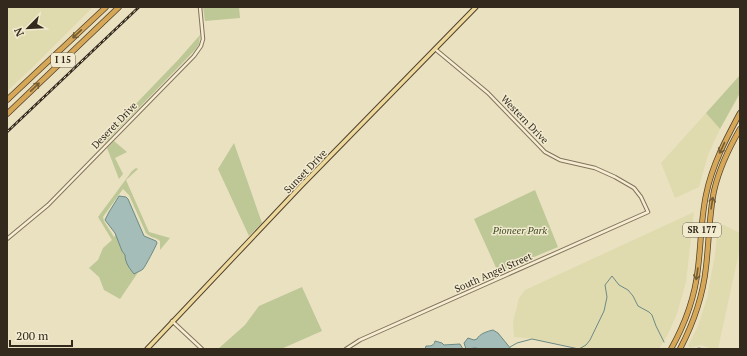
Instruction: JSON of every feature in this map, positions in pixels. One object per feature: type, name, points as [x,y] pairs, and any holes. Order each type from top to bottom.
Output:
[{"type":"highway","name":"I 15","points":[[7,100],[106,7]]},
{"type":"highway","name":"I 15","points":[[7,114],[119,7]]},
{"type":"highway","name":"SR 177","points":[[671,349],[685,320],[694,291],[698,268],[704,208],[710,180],[720,151],[740,113]]},
{"type":"highway","name":"SR 177","points":[[680,349],[693,320],[702,290],[706,269],[712,207],[716,184],[740,129]]},
{"type":"main road","name":"Sunset Drive","points":[[147,349],[301,186],[476,7]]},
{"type":"street","name":"Deseret Drive","points":[[7,239],[48,205],[194,56],[201,46],[203,39],[200,7]]},
{"type":"street","name":"Western Drive","points":[[435,49],[488,93],[545,152],[560,160],[595,168],[634,188],[641,197],[648,212]]},
{"type":"street","name":"South Angel Street","points":[[346,349],[360,340],[648,212]]},
{"type":"street","points":[[172,321],[202,349]]},
{"type":"shaded area","points":[[7,7],[91,7],[92,8],[7,91]]},
{"type":"shaded area","points":[[706,113],[720,129],[708,155],[699,187],[675,198],[661,163]]},
{"type":"shaded area","points":[[694,212],[686,282],[677,314],[659,349],[584,349],[527,338],[514,337],[513,322],[519,298],[525,290]]},
{"type":"shaded area","points":[[718,222],[740,233],[740,248],[718,349],[712,349],[701,345],[690,348],[688,346],[698,326],[707,298],[715,254]]},
{"type":"green space","points":[[203,7],[239,7],[240,18],[205,21]]},
{"type":"green space","points":[[200,35],[199,44],[195,50],[105,143],[103,138]]},
{"type":"green space","points":[[740,75],[740,93],[720,129],[706,113]]},
{"type":"green space","points":[[114,141],[127,152],[115,158],[123,174],[119,179],[107,148]]},
{"type":"green space","points":[[234,143],[262,223],[249,236],[218,169]]},
{"type":"green space","points":[[136,168],[138,169],[126,180],[149,232],[170,238],[160,250],[160,241],[146,233],[129,195],[123,189],[103,217],[114,237],[116,235],[130,270],[139,271],[120,299],[104,290],[99,277],[89,268],[98,260],[103,248],[112,240],[98,217],[132,171]]},
{"type":"green space","name":"Pioneer Park","points":[[535,190],[558,247],[498,272],[474,219]]},
{"type":"green space","points":[[302,287],[322,331],[281,349],[218,349],[245,325],[259,306]]},
{"type":"water","points":[[119,196],[126,197],[128,199],[144,236],[156,241],[157,243],[143,269],[134,274],[129,268],[115,233],[105,220]]},
{"type":"water","points":[[493,330],[498,333],[511,349],[466,349],[464,343],[468,338],[474,340],[484,333]]},
{"type":"water","points":[[435,341],[444,345],[460,344],[463,349],[425,349],[426,346],[433,345]]},
{"type":"waterway","points":[[510,347],[517,343],[532,339],[579,349],[586,345],[604,311],[607,297],[605,285],[612,276],[619,285],[628,290],[638,306],[652,315],[664,342]]},
{"type":"waterway","points":[[695,349],[704,349]]},
{"type":"railway","points":[[7,132],[139,7]]}]
